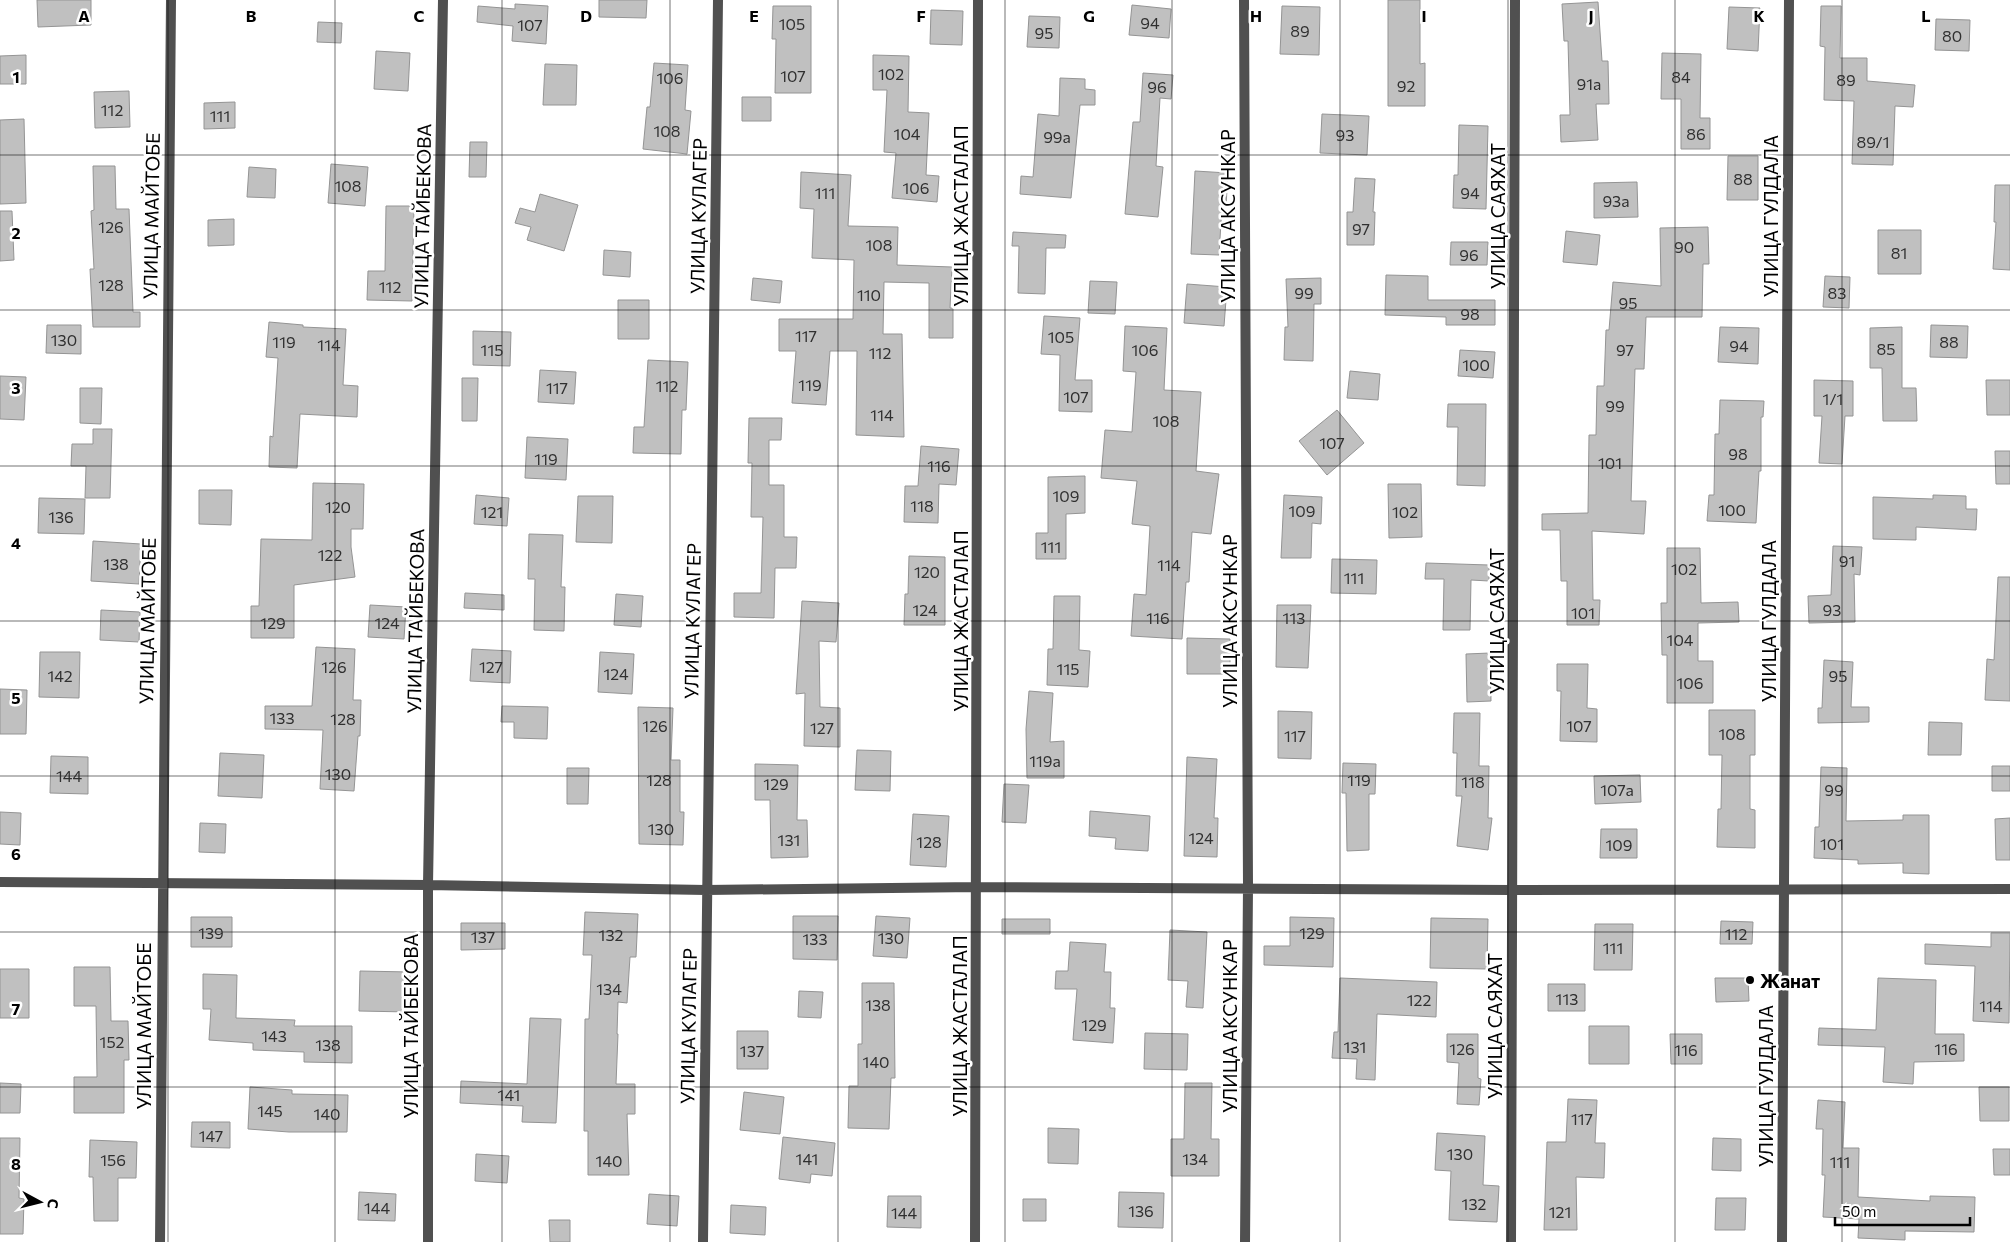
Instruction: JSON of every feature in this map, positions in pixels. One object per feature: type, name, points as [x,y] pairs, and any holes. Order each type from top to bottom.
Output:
[{"type":"street","name":"УЛИЦА МАЙТОБЕ","points":[[160,1242],[171,0]]},
{"type":"street","name":"УЛИЦА ТАЙБЕКОВА","points":[[428,1242],[428,886],[443,0]]},
{"type":"street","name":"УЛИЦА КУЛАГЕР","points":[[703,1242],[718,0]]},
{"type":"street","name":"УЛИЦА ЖАСТАЛАП","points":[[976,1242],[978,0]]},
{"type":"street","name":"УЛИЦА АКСУНКАР","points":[[1244,0],[1248,887],[1245,1242]]},
{"type":"street","name":"УЛИЦА САЯХАТ","points":[[1511,1242],[1515,0]]},
{"type":"street","name":"УЛИЦА ГУЛДАЛА","points":[[1782,1242],[1789,0]]},
{"type":"street","points":[[0,882],[706,890],[977,887],[1248,887],[1512,890],[2010,889]]},
{"type":"building","points":[[37,0],[91,0],[91,25],[38,27]]},
{"type":"building","points":[[599,0],[647,0],[646,18],[599,17]]},
{"type":"building","points":[[1388,0],[1420,0],[1420,64],[1425,63],[1425,106],[1388,106]]},
{"type":"building","points":[[1598,2],[1602,61],[1608,61],[1609,104],[1596,104],[1598,140],[1561,142],[1560,115],[1570,115],[1568,41],[1564,41],[1562,4]]},
{"type":"building","points":[[515,4],[548,6],[546,44],[512,41],[513,26],[477,22],[478,6],[515,9]]},
{"type":"building","points":[[1132,5],[1171,9],[1169,38],[1129,35]]},
{"type":"building","points":[[773,6],[811,6],[811,93],[775,93],[776,39],[772,39]]},
{"type":"building","points":[[1282,6],[1320,7],[1319,55],[1280,54]]},
{"type":"building","points":[[1821,6],[1841,6],[1840,58],[1867,58],[1867,81],[1915,85],[1913,107],[1895,106],[1893,165],[1852,164],[1854,101],[1824,100],[1825,47],[1820,46]]},
{"type":"building","points":[[1729,7],[1760,8],[1758,51],[1727,49]]},
{"type":"building","points":[[931,10],[963,11],[962,45],[930,44]]},
{"type":"building","points":[[1029,16],[1060,17],[1059,48],[1027,47]]},
{"type":"building","points":[[1936,19],[1970,20],[1969,51],[1935,50]]},
{"type":"building","points":[[318,22],[342,23],[341,43],[317,42]]},
{"type":"building","points":[[376,51],[410,53],[408,91],[374,89]]},
{"type":"building","points":[[1662,53],[1701,54],[1700,118],[1710,118],[1710,149],[1681,149],[1681,99],[1661,99]]},
{"type":"building","points":[[26,55],[26,84],[0,84],[0,56]]},
{"type":"building","points":[[873,55],[909,56],[908,112],[929,113],[926,175],[939,176],[937,202],[892,198],[896,153],[884,152],[887,90],[873,90]]},
{"type":"building","points":[[654,63],[688,65],[685,110],[691,111],[687,154],[643,149],[647,107],[650,107]]},
{"type":"building","points":[[545,64],[577,65],[576,105],[543,105]]},
{"type":"building","points":[[1143,73],[1173,75],[1171,99],[1160,98],[1156,166],[1163,167],[1158,217],[1125,214],[1133,122],[1140,122]]},
{"type":"building","points":[[1060,78],[1085,79],[1085,89],[1095,90],[1095,105],[1080,105],[1071,198],[1020,194],[1021,176],[1033,177],[1038,114],[1059,116]]},
{"type":"building","points":[[129,91],[130,127],[95,128],[94,92]]},
{"type":"building","points":[[742,97],[771,97],[771,121],[742,121]]},
{"type":"building","points":[[235,102],[235,128],[204,129],[204,103]]},
{"type":"building","points":[[1322,114],[1369,116],[1367,155],[1320,153]]},
{"type":"building","points":[[24,119],[26,203],[0,204],[0,120]]},
{"type":"building","points":[[1459,125],[1488,126],[1486,209],[1453,208],[1454,175],[1458,175]]},
{"type":"building","points":[[470,142],[487,142],[486,177],[469,177]]},
{"type":"building","points":[[1728,156],[1758,156],[1758,200],[1727,200]]},
{"type":"building","points":[[331,164],[368,167],[365,206],[328,203]]},
{"type":"building","points":[[93,166],[115,166],[116,209],[129,209],[133,312],[140,312],[140,327],[93,327],[90,269],[94,269],[91,211],[94,210]]},
{"type":"building","points":[[249,167],[276,169],[275,198],[247,197]]},
{"type":"building","points":[[1195,171],[1228,173],[1226,206],[1222,206],[1219,255],[1191,254]]},
{"type":"building","points":[[801,172],[851,175],[848,226],[898,227],[897,265],[952,267],[950,308],[953,308],[953,338],[929,338],[929,283],[884,282],[883,334],[902,334],[904,437],[856,435],[857,351],[830,351],[826,405],[792,403],[796,351],[779,351],[779,319],[853,319],[854,260],[812,258],[814,209],[800,208]]},
{"type":"building","points":[[1355,178],[1375,179],[1374,245],[1347,245],[1347,212],[1353,212]]},
{"type":"building","points":[[1637,182],[1638,217],[1594,218],[1594,183]]},
{"type":"building","points":[[1995,185],[2010,185],[2010,270],[1993,269],[1996,222],[1994,222]]},
{"type":"building","points":[[540,194],[578,205],[564,251],[527,240],[531,227],[515,223],[520,208],[535,212]]},
{"type":"building","points":[[386,206],[414,206],[412,301],[367,300],[368,271],[385,271]]},
{"type":"building","points":[[0,211],[12,211],[14,260],[0,261]]},
{"type":"building","points":[[234,219],[234,245],[208,246],[208,220]]},
{"type":"building","points":[[1708,227],[1709,264],[1703,264],[1702,317],[1646,317],[1644,369],[1635,369],[1631,501],[1646,501],[1644,534],[1592,531],[1593,600],[1600,600],[1599,625],[1567,625],[1567,581],[1561,581],[1560,530],[1542,530],[1542,514],[1588,513],[1589,435],[1596,435],[1597,386],[1604,386],[1606,330],[1609,330],[1613,282],[1661,286],[1660,228]]},
{"type":"building","points":[[1878,230],[1921,230],[1921,274],[1878,274]]},
{"type":"building","points":[[1566,231],[1600,235],[1597,265],[1563,262]]},
{"type":"building","points":[[1013,232],[1066,235],[1065,248],[1046,248],[1045,294],[1018,293],[1019,246],[1012,246]]},
{"type":"building","points":[[1451,242],[1488,242],[1487,265],[1450,265]]},
{"type":"building","points":[[604,250],[631,252],[630,277],[603,275]]},
{"type":"building","points":[[1386,275],[1428,276],[1428,300],[1495,300],[1495,325],[1446,325],[1446,317],[1385,315]]},
{"type":"building","points":[[1825,276],[1850,277],[1849,308],[1823,307]]},
{"type":"building","points":[[753,278],[782,281],[780,303],[751,300]]},
{"type":"building","points":[[1321,278],[1321,304],[1314,304],[1313,361],[1284,360],[1285,327],[1288,327],[1286,279]]},
{"type":"building","points":[[1090,281],[1117,282],[1115,314],[1088,313]]},
{"type":"building","points":[[1187,284],[1227,287],[1224,326],[1184,323]]},
{"type":"building","points":[[618,300],[649,300],[649,339],[618,339]]},
{"type":"building","points":[[1044,316],[1080,318],[1075,380],[1092,380],[1092,412],[1059,411],[1060,355],[1041,354]]},
{"type":"building","points":[[269,322],[303,325],[303,327],[346,329],[343,385],[358,386],[357,417],[300,414],[297,468],[269,467],[270,436],[273,437],[278,358],[266,357]]},
{"type":"building","points":[[47,325],[81,325],[81,354],[46,353]]},
{"type":"building","points":[[1931,325],[1968,326],[1967,358],[1930,357]]},
{"type":"building","points":[[1125,326],[1167,328],[1164,390],[1201,392],[1196,471],[1219,474],[1211,534],[1192,532],[1189,582],[1186,582],[1182,639],[1131,636],[1134,594],[1146,595],[1150,526],[1132,524],[1137,481],[1101,478],[1105,430],[1132,432],[1136,372],[1123,371]]},
{"type":"building","points":[[1720,327],[1759,328],[1758,364],[1718,362]]},
{"type":"building","points":[[1902,327],[1902,388],[1916,388],[1917,421],[1883,421],[1882,368],[1870,368],[1870,328]]},
{"type":"building","points":[[473,331],[511,332],[510,366],[473,365]]},
{"type":"building","points":[[1460,350],[1495,352],[1493,378],[1458,376]]},
{"type":"building","points":[[648,360],[688,362],[686,410],[682,410],[681,454],[633,453],[634,427],[644,427]]},
{"type":"building","points":[[540,370],[576,372],[574,404],[538,402]]},
{"type":"building","points":[[1350,371],[1380,374],[1378,400],[1347,398]]},
{"type":"building","points":[[0,376],[26,377],[24,420],[0,419]]},
{"type":"building","points":[[462,378],[478,378],[477,421],[462,421]]},
{"type":"building","points":[[1814,380],[1853,381],[1853,416],[1845,416],[1842,464],[1819,463],[1822,416],[1814,416]]},
{"type":"building","points":[[1986,380],[2010,380],[2010,415],[1987,415]]},
{"type":"building","points":[[80,388],[102,388],[101,424],[80,423]]},
{"type":"building","points":[[1720,400],[1764,401],[1763,417],[1761,417],[1761,471],[1759,471],[1756,523],[1707,521],[1709,495],[1714,495],[1715,434],[1719,434]]},
{"type":"building","points":[[1448,404],[1486,404],[1485,486],[1457,485],[1458,427],[1447,427]]},
{"type":"building","points":[[1337,410],[1364,443],[1327,475],[1299,441]]},
{"type":"building","points":[[749,418],[782,418],[781,440],[769,440],[769,485],[784,485],[784,537],[797,537],[796,568],[775,568],[774,618],[734,617],[734,593],[761,593],[763,517],[751,517],[752,463],[748,463]]},
{"type":"building","points":[[93,429],[112,429],[110,498],[85,498],[86,466],[71,466],[72,444],[93,444]]},
{"type":"building","points":[[527,437],[568,439],[566,480],[525,478]]},
{"type":"building","points":[[921,446],[959,449],[956,485],[939,484],[938,523],[904,522],[905,486],[918,486]]},
{"type":"building","points":[[1995,451],[2010,451],[2010,484],[1996,484]]},
{"type":"building","points":[[1085,476],[1085,513],[1066,514],[1066,559],[1036,559],[1036,533],[1048,533],[1048,477]]},
{"type":"building","points":[[313,483],[364,484],[363,529],[351,529],[355,577],[294,585],[294,638],[251,638],[251,606],[259,606],[261,539],[312,540]]},
{"type":"building","points":[[1388,484],[1421,484],[1422,537],[1389,538]]},
{"type":"building","points":[[199,490],[232,490],[231,525],[199,524]]},
{"type":"building","points":[[476,495],[509,498],[507,526],[474,524]]},
{"type":"building","points":[[1284,495],[1322,497],[1321,524],[1312,523],[1311,558],[1281,558]]},
{"type":"building","points":[[1933,495],[1966,496],[1966,509],[1977,509],[1976,530],[1916,527],[1916,540],[1873,539],[1873,497],[1933,499]]},
{"type":"building","points":[[578,496],[613,496],[612,543],[576,542]]},
{"type":"building","points":[[39,498],[85,499],[84,534],[38,533]]},
{"type":"building","points":[[529,534],[563,535],[561,587],[565,587],[564,631],[534,630],[535,579],[528,579]]},
{"type":"building","points":[[93,541],[141,544],[139,584],[91,581]]},
{"type":"building","points":[[1833,546],[1862,547],[1860,575],[1854,574],[1855,622],[1809,623],[1808,596],[1831,595]]},
{"type":"building","points":[[1667,548],[1700,548],[1701,603],[1738,602],[1739,622],[1698,623],[1698,661],[1713,661],[1713,703],[1667,703],[1667,655],[1662,655],[1661,603],[1667,603]]},
{"type":"building","points":[[909,556],[945,557],[945,625],[904,625],[905,594],[908,594]]},
{"type":"building","points":[[1332,559],[1377,560],[1376,594],[1331,593]]},
{"type":"building","points":[[1426,563],[1489,565],[1489,581],[1471,580],[1470,630],[1443,630],[1444,579],[1425,579]]},
{"type":"building","points":[[1998,577],[2010,577],[2010,701],[1985,700],[1987,659],[1994,660]]},
{"type":"building","points":[[465,593],[504,595],[504,610],[464,608]]},
{"type":"building","points":[[616,594],[643,596],[641,627],[614,625]]},
{"type":"building","points":[[1054,596],[1080,596],[1079,650],[1090,651],[1088,687],[1047,685],[1048,649],[1053,649]]},
{"type":"building","points":[[802,601],[839,603],[836,642],[819,641],[820,707],[840,708],[840,747],[804,746],[805,693],[796,694]]},
{"type":"building","points":[[370,605],[406,607],[404,639],[368,637]]},
{"type":"building","points":[[1277,605],[1311,605],[1308,668],[1276,667]]},
{"type":"building","points":[[101,610],[140,612],[139,642],[100,640]]},
{"type":"building","points":[[1187,638],[1230,639],[1230,674],[1187,674]]},
{"type":"building","points":[[316,647],[355,649],[353,700],[361,700],[360,736],[358,736],[354,791],[320,789],[323,730],[265,729],[265,706],[312,706]]},
{"type":"building","points":[[472,649],[511,651],[510,683],[470,681]]},
{"type":"building","points":[[40,652],[80,652],[79,698],[39,697]]},
{"type":"building","points":[[600,652],[634,654],[632,694],[598,692]]},
{"type":"building","points":[[1490,653],[1491,701],[1467,702],[1466,654]]},
{"type":"building","points":[[1824,660],[1853,662],[1851,707],[1869,707],[1869,722],[1818,723],[1818,708],[1822,708]]},
{"type":"building","points":[[1557,664],[1588,664],[1587,708],[1597,709],[1597,742],[1560,741],[1561,691],[1557,691]]},
{"type":"building","points":[[0,689],[27,690],[26,734],[0,734]]},
{"type":"building","points":[[1029,691],[1053,693],[1050,742],[1064,741],[1064,778],[1027,778],[1026,729]]},
{"type":"building","points":[[502,706],[548,707],[547,739],[514,738],[514,722],[501,722]]},
{"type":"building","points":[[638,707],[673,708],[671,760],[680,760],[680,812],[684,812],[683,845],[639,844]]},
{"type":"building","points":[[1709,710],[1755,710],[1755,755],[1750,755],[1750,809],[1755,810],[1755,848],[1717,847],[1718,809],[1721,809],[1722,755],[1709,755]]},
{"type":"building","points":[[1278,711],[1312,712],[1311,759],[1278,758]]},
{"type":"building","points":[[1454,713],[1480,713],[1479,766],[1489,766],[1488,818],[1492,818],[1488,850],[1457,846],[1462,796],[1456,796],[1457,753],[1453,753]]},
{"type":"building","points":[[1929,722],[1962,723],[1961,755],[1928,755]]},
{"type":"building","points":[[857,750],[891,751],[890,791],[855,790]]},
{"type":"building","points":[[220,753],[264,755],[262,798],[218,796]]},
{"type":"building","points":[[51,756],[88,757],[88,794],[50,793]]},
{"type":"building","points":[[1187,757],[1217,759],[1214,818],[1218,818],[1217,857],[1184,856]]},
{"type":"building","points":[[1343,763],[1376,764],[1375,794],[1369,794],[1369,850],[1347,851],[1346,793],[1342,793]]},
{"type":"building","points":[[755,764],[798,765],[797,820],[807,820],[808,857],[771,858],[770,800],[755,800]]},
{"type":"building","points":[[1992,766],[2010,766],[2010,791],[1992,791]]},
{"type":"building","points":[[1821,767],[1847,768],[1846,821],[1903,820],[1903,815],[1929,815],[1929,874],[1903,873],[1903,863],[1858,864],[1858,860],[1814,858],[1815,827],[1819,827]]},
{"type":"building","points":[[567,768],[589,768],[588,804],[567,804]]},
{"type":"building","points":[[1640,775],[1641,802],[1595,804],[1594,776]]},
{"type":"building","points":[[1004,784],[1029,785],[1026,823],[1002,822]]},
{"type":"building","points":[[1090,811],[1150,816],[1148,851],[1115,849],[1116,838],[1089,836]]},
{"type":"building","points":[[0,812],[21,813],[20,845],[0,844]]},
{"type":"building","points":[[913,814],[949,816],[946,867],[910,865]]},
{"type":"building","points":[[2010,818],[2010,860],[1996,860],[1995,819]]},
{"type":"building","points":[[200,823],[226,824],[225,853],[199,852]]},
{"type":"building","points":[[1601,829],[1637,829],[1637,858],[1600,858]]},
{"type":"building","points":[[585,912],[638,914],[636,957],[630,957],[627,1003],[618,1002],[616,1084],[635,1084],[635,1114],[627,1114],[629,1175],[588,1175],[588,1131],[584,1131],[585,1019],[589,1019],[592,955],[583,955]]},
{"type":"building","points":[[793,916],[838,916],[837,960],[793,959]]},
{"type":"building","points":[[876,916],[910,918],[907,958],[873,956]]},
{"type":"building","points":[[191,917],[232,917],[232,947],[191,947]]},
{"type":"building","points":[[1290,917],[1334,918],[1333,967],[1264,965],[1264,946],[1290,946]]},
{"type":"building","points":[[1431,918],[1488,919],[1487,969],[1430,968]]},
{"type":"building","points":[[1002,919],[1050,919],[1050,934],[1002,934]]},
{"type":"building","points":[[1721,921],[1753,922],[1752,944],[1720,944]]},
{"type":"building","points":[[461,923],[505,923],[505,949],[461,950]]},
{"type":"building","points":[[1595,924],[1633,924],[1632,970],[1594,970]]},
{"type":"building","points":[[1170,930],[1207,932],[1203,1008],[1186,1007],[1188,981],[1168,980]]},
{"type":"building","points":[[1991,933],[2010,933],[2009,1023],[1973,1021],[1975,966],[1925,964],[1925,944],[1991,947]]},
{"type":"building","points":[[1070,942],[1106,944],[1104,972],[1111,972],[1110,1008],[1115,1008],[1113,1043],[1073,1040],[1077,989],[1055,989],[1056,971],[1068,971]]},
{"type":"building","points":[[74,967],[110,967],[111,1021],[128,1021],[129,1060],[124,1060],[124,1113],[74,1113],[74,1077],[97,1077],[96,1006],[74,1006]]},
{"type":"building","points":[[0,969],[29,969],[29,1018],[0,1018]]},
{"type":"building","points":[[360,971],[410,972],[409,1012],[359,1011]]},
{"type":"building","points":[[203,974],[237,975],[236,1018],[295,1020],[294,1026],[352,1026],[352,1063],[304,1062],[304,1052],[253,1050],[253,1043],[209,1040],[211,1009],[203,1009]]},
{"type":"building","points":[[1340,978],[1437,982],[1436,1017],[1377,1014],[1375,1080],[1356,1079],[1357,1059],[1332,1058],[1334,1032],[1338,1032]]},
{"type":"building","points":[[1715,978],[1748,978],[1749,1001],[1716,1002]]},
{"type":"building","points":[[1878,978],[1936,980],[1935,1034],[1964,1034],[1964,1061],[1914,1062],[1913,1084],[1883,1082],[1885,1047],[1818,1045],[1819,1028],[1876,1030]]},
{"type":"building","points":[[862,983],[894,983],[895,1078],[891,1078],[889,1129],[848,1128],[849,1086],[858,1086],[858,1044],[862,1044]]},
{"type":"building","points":[[1548,984],[1585,984],[1585,1011],[1548,1011]]},
{"type":"building","points":[[799,991],[823,992],[821,1018],[798,1017]]},
{"type":"building","points":[[530,1018],[561,1019],[556,1123],[522,1122],[523,1106],[460,1103],[461,1081],[527,1084]]},
{"type":"building","points":[[1589,1026],[1629,1026],[1629,1064],[1589,1064]]},
{"type":"building","points":[[737,1031],[768,1031],[768,1069],[737,1069]]},
{"type":"building","points":[[1145,1033],[1188,1034],[1187,1070],[1144,1069]]},
{"type":"building","points":[[1447,1034],[1478,1034],[1478,1078],[1481,1079],[1479,1105],[1457,1104],[1459,1063],[1447,1062]]},
{"type":"building","points":[[1670,1034],[1702,1034],[1702,1064],[1671,1064]]},
{"type":"building","points":[[0,1083],[21,1084],[20,1113],[0,1113]]},
{"type":"building","points":[[1185,1083],[1212,1083],[1211,1139],[1219,1139],[1219,1176],[1171,1176],[1171,1139],[1184,1139]]},
{"type":"building","points":[[250,1087],[292,1090],[292,1094],[348,1095],[347,1132],[289,1132],[248,1129]]},
{"type":"building","points":[[1979,1087],[2009,1087],[2009,1121],[1980,1121]]},
{"type":"building","points":[[744,1092],[784,1097],[780,1134],[740,1130]]},
{"type":"building","points":[[1568,1099],[1597,1100],[1595,1143],[1605,1143],[1604,1178],[1576,1177],[1577,1230],[1544,1230],[1547,1142],[1566,1142]]},
{"type":"building","points":[[1818,1100],[1845,1102],[1843,1148],[1859,1148],[1858,1197],[1930,1201],[1930,1196],[1975,1197],[1974,1232],[1905,1231],[1905,1240],[1858,1238],[1859,1219],[1823,1217],[1825,1175],[1822,1175],[1823,1129],[1816,1129]]},
{"type":"building","points":[[192,1122],[230,1122],[230,1148],[191,1147]]},
{"type":"building","points":[[1048,1128],[1079,1129],[1078,1164],[1048,1163]]},
{"type":"building","points":[[1437,1133],[1485,1136],[1483,1185],[1499,1186],[1497,1222],[1449,1220],[1451,1171],[1435,1170]]},
{"type":"building","points":[[783,1137],[835,1143],[832,1176],[811,1174],[810,1183],[779,1179]]},
{"type":"building","points":[[0,1138],[20,1138],[19,1198],[24,1199],[23,1234],[0,1234]]},
{"type":"building","points":[[1713,1138],[1741,1139],[1741,1171],[1712,1170]]},
{"type":"building","points":[[90,1140],[137,1142],[136,1178],[118,1178],[118,1221],[94,1221],[93,1177],[89,1177]]},
{"type":"building","points":[[1993,1149],[2010,1149],[2010,1175],[1994,1175]]},
{"type":"building","points":[[476,1154],[509,1156],[507,1183],[475,1181]]},
{"type":"building","points":[[359,1192],[396,1194],[395,1221],[358,1220]]},
{"type":"building","points":[[1119,1192],[1164,1193],[1163,1228],[1118,1227]]},
{"type":"building","points":[[649,1194],[679,1196],[677,1226],[647,1224]]},
{"type":"building","points":[[888,1196],[921,1196],[921,1228],[887,1227]]},
{"type":"building","points":[[1716,1198],[1746,1198],[1745,1230],[1715,1230]]},
{"type":"building","points":[[1023,1199],[1046,1199],[1046,1221],[1023,1221]]},
{"type":"building","points":[[731,1205],[766,1207],[765,1235],[730,1233]]},
{"type":"building","points":[[549,1220],[570,1220],[570,1242],[550,1242]]},
{"type":"place","name":"Жанат","points":[[1750,980]]}]
